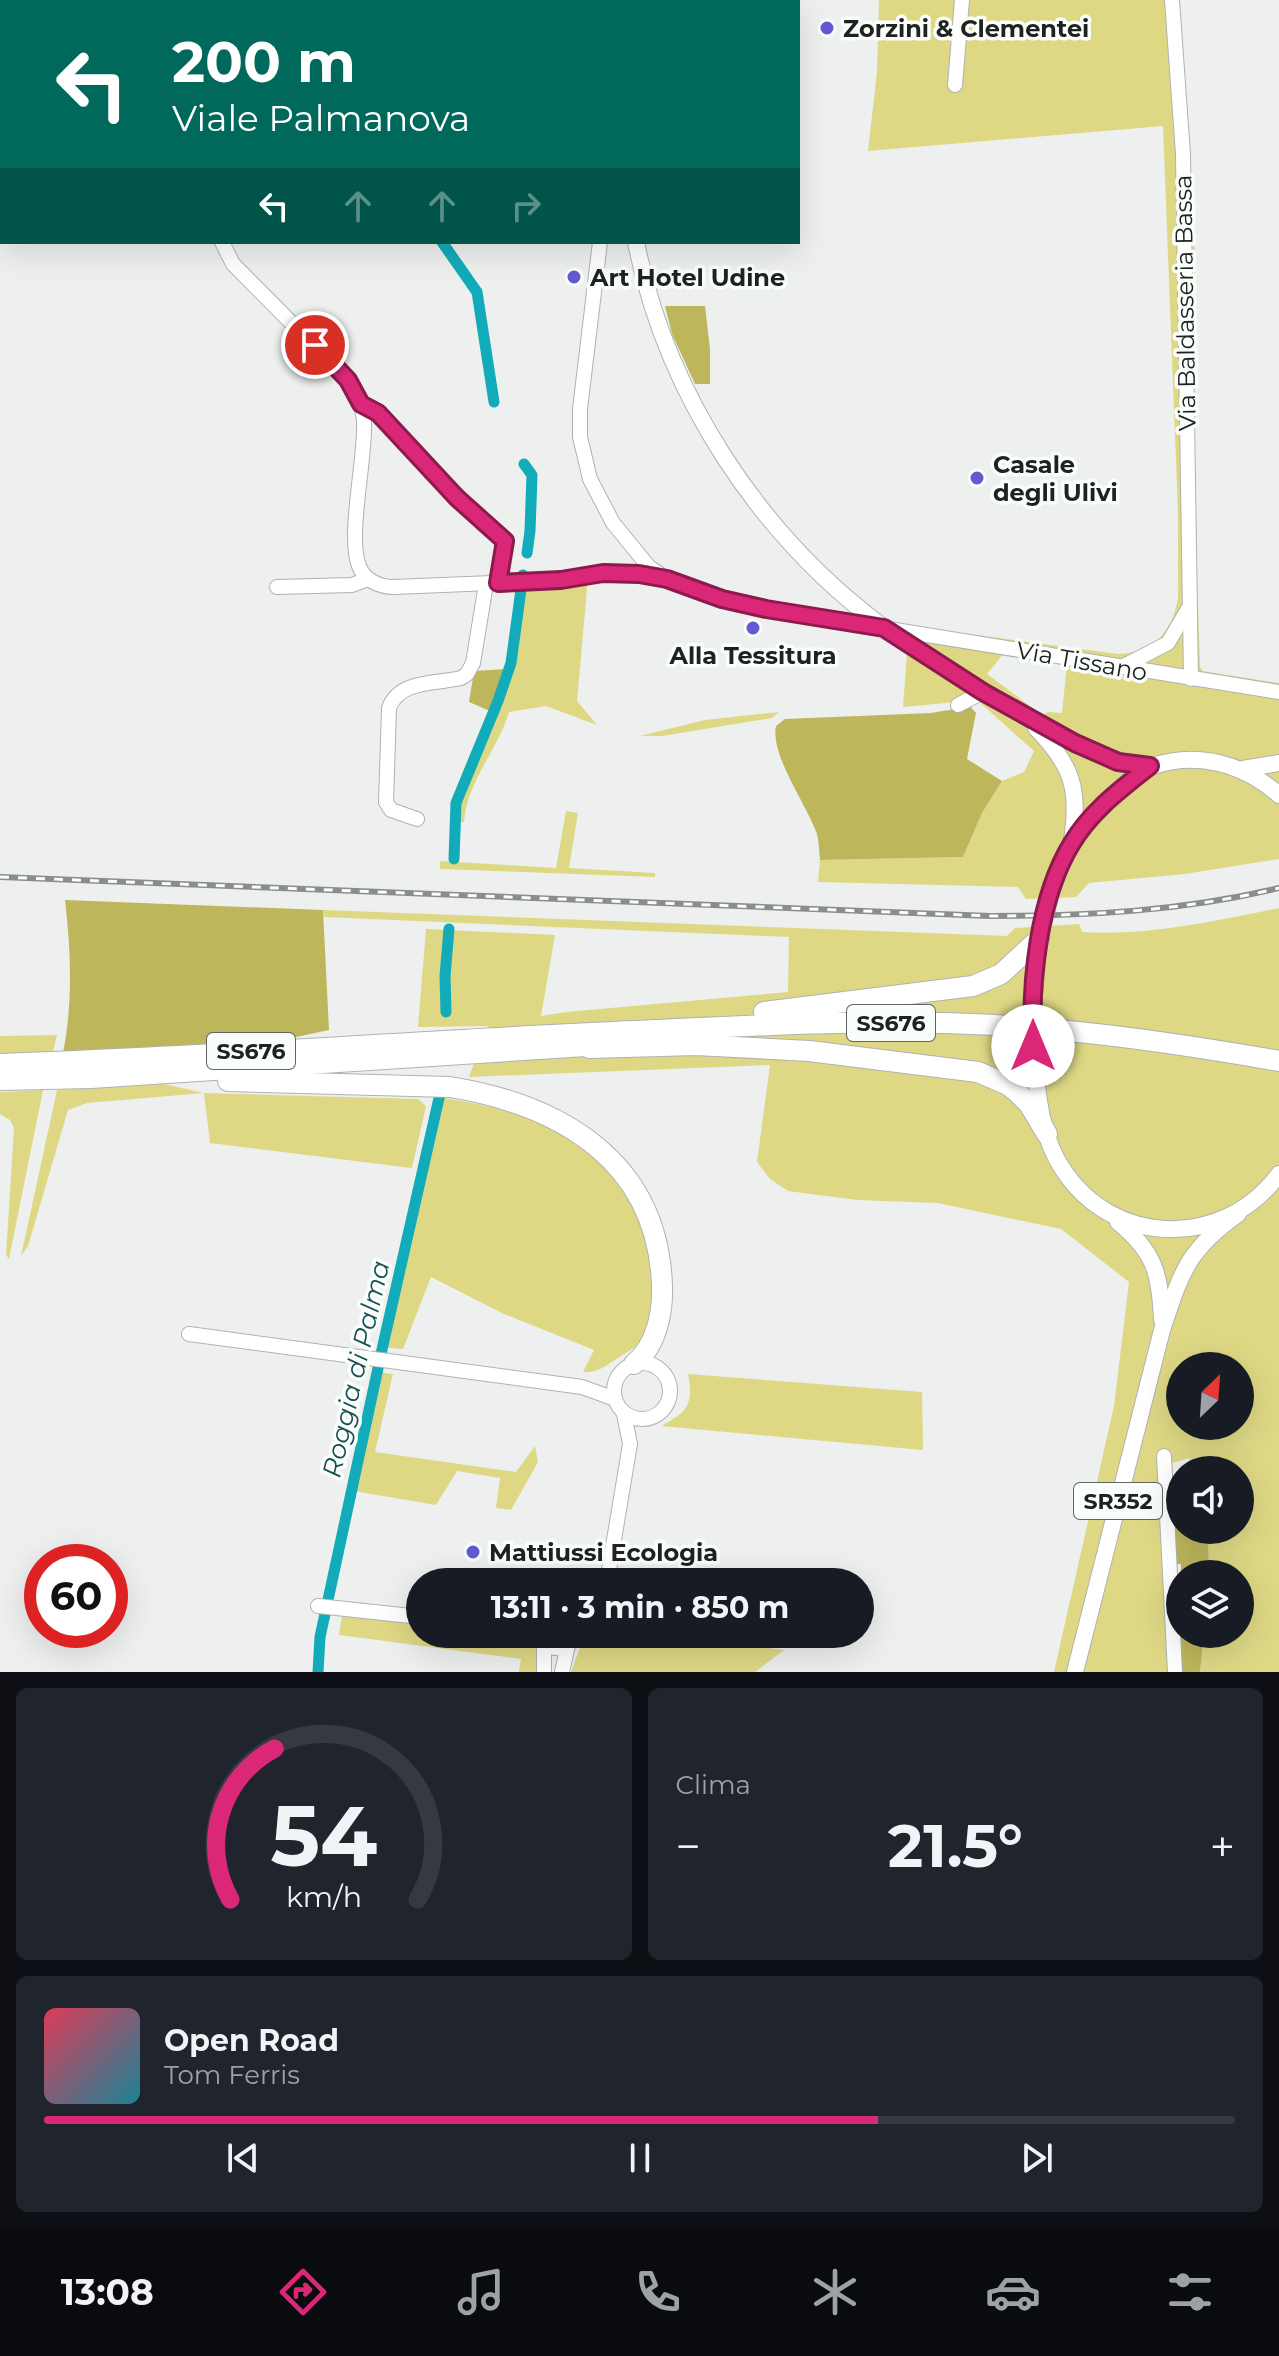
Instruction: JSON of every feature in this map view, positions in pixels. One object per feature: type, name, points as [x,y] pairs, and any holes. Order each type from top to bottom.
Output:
[{"type":"highway","points":[[501,1036],[810,1008],[942,991],[980,983],[1001,974],[1039,939]]},
{"type":"highway","name":"SS676","points":[[0,1064],[501,1036],[811,1023],[973,1024],[1160,1040],[1279,1061]]},
{"type":"highway","name":"SS676","points":[[0,1080],[91,1078],[809,1032],[1055,1037],[1279,1061]]},
{"type":"highway","points":[[557,1049],[696,1045],[809,1051],[978,1072],[1008,1085],[1018,1093],[1029,1104],[1047,1134]]},
{"type":"highway","points":[[91,1078],[444,1086],[480,1092],[529,1107],[578,1131],[599,1148],[638,1197],[655,1236],[662,1298],[654,1337],[646,1352],[626,1369]]},
{"type":"main road","points":[[637,244],[654,310],[672,358],[696,409],[727,462],[746,490],[793,544],[845,595],[884,628],[983,692],[1098,754],[1118,762],[1150,766],[1180,760],[1221,762],[1243,769],[1279,795]]},
{"type":"main road","points":[[1024,716],[1068,767],[1077,811],[1072,843],[1051,893],[1039,939],[1034,995],[1034,1062],[1047,1134],[1054,1154],[1068,1178],[1105,1211],[1136,1224],[1179,1229],[1210,1225],[1238,1214],[1279,1176]]},
{"type":"main road","points":[[1243,769],[1279,763]]},
{"type":"main road","points":[[1072,843],[1113,795],[1150,766]]},
{"type":"main road","name":"SR352","points":[[1105,1211],[1131,1232],[1151,1256],[1160,1287],[1162,1330]]},
{"type":"main road","name":"SR352","points":[[1075,1672],[1162,1330],[1179,1278],[1205,1239],[1238,1214]]},
{"type":"street","points":[[955,85],[962,0]]},
{"type":"street","name":"Via Baldasseria Bassa","points":[[1172,0],[1183,154],[1191,679]]},
{"type":"street","points":[[223,244],[233,264],[348,380],[361,404],[364,438],[356,548],[359,567],[368,579],[388,587],[523,583],[619,572],[667,579]]},
{"type":"street","points":[[600,244],[580,409],[583,453],[590,479],[613,523],[637,554],[667,579]]},
{"type":"street","points":[[361,404],[378,413],[457,498],[505,541],[473,663],[467,674],[458,679],[402,690],[393,698],[389,708],[386,802],[391,810],[417,819]]},
{"type":"street","points":[[277,587],[352,585],[368,579]]},
{"type":"street","name":"Via Tissano","points":[[667,579],[722,599],[751,605],[1279,692]]},
{"type":"street","points":[[1168,675],[1164,656],[1168,643],[1189,607]]},
{"type":"street","points":[[1122,667],[1168,643]]},
{"type":"street","points":[[958,705],[983,692]]},
{"type":"street","points":[[189,1334],[582,1387],[615,1399]]},
{"type":"street","points":[[582,1387],[606,1381],[626,1369],[652,1365],[667,1377],[670,1387],[666,1406],[630,1444]]},
{"type":"street","points":[[609,1568],[630,1444],[624,1414],[613,1391],[626,1369]]},
{"type":"street","points":[[624,1414],[642,1420],[652,1418]]},
{"type":"street","points":[[1164,1456],[1175,1672]]},
{"type":"street","points":[[324,1606],[406,1615]]},
{"type":"street","points":[[540,1648],[544,1672]]},
{"type":"street","points":[[562,1672],[570,1648]]},
{"type":"shaded area","points":[[879,0],[1178,0],[1191,247],[1195,247],[1194,403],[1191,403],[1200,667],[1202,671],[1279,683],[1279,859],[1185,874],[1089,883],[1076,897],[1026,899],[1018,887],[818,882],[820,860],[963,857],[982,813],[1002,781],[1024,772],[1034,751],[977,700],[903,707],[909,626],[1118,654],[1141,649],[1159,638],[1171,621],[1178,598],[1178,513],[1163,126],[868,151],[877,72]],"holes":[[[1004,653],[1067,664],[1062,713],[1042,715],[987,674]]]},
{"type":"shaded area","points":[[665,306],[705,306],[710,384],[695,384],[672,334]]},
{"type":"shaded area","points":[[588,578],[577,701],[597,725],[546,706],[509,712],[471,793],[464,822],[458,822],[459,804],[508,684],[524,586]]},
{"type":"shaded area","points":[[506,669],[490,711],[469,702],[474,671]]},
{"type":"shaded area","points":[[968,704],[976,713],[967,759],[1002,781],[982,813],[963,857],[820,860],[817,834],[778,751],[776,726],[785,719],[931,713]]},
{"type":"shaded area","points":[[779,712],[772,718],[662,736],[640,736],[705,720]]},
{"type":"shaded area","points":[[566,811],[578,813],[569,868],[655,873],[655,877],[440,869],[440,861],[556,868]]},
{"type":"shaded area","points":[[65,900],[323,910],[329,1030],[287,1039],[63,1053],[70,977]]},
{"type":"shaded area","points":[[1279,908],[1279,1672],[1200,1672],[1203,1648],[1254,1648],[1254,1560],[1209,1560],[1208,1544],[1254,1544],[1254,1456],[1166,1456],[1166,1544],[1169,1544],[1169,1560],[1166,1560],[1166,1648],[1169,1648],[1169,1672],[1054,1672],[1114,1406],[1129,1282],[1061,1229],[938,1203],[857,1200],[788,1191],[770,1179],[757,1162],[770,1065],[469,1077],[488,1026],[418,1027],[426,929],[555,935],[541,1016],[788,992],[789,937],[324,917],[323,910],[1007,936],[1015,928],[1079,924],[1082,932],[1107,933],[1156,930]]},
{"type":"shaded area","points":[[57,1035],[53,1052],[0,1055],[0,1036]]},
{"type":"shaded area","points":[[164,1084],[204,1093],[87,1103],[68,1110],[28,1246],[21,1256],[57,1090]]},
{"type":"shaded area","points":[[43,1090],[9,1259],[6,1255],[14,1128],[10,1120],[0,1114],[0,1092]]},
{"type":"shaded area","points":[[204,1093],[418,1099],[426,1106],[412,1168],[210,1143]]},
{"type":"shaded area","points":[[436,1097],[516,1114],[554,1130],[594,1156],[623,1186],[644,1225],[654,1269],[652,1312],[646,1331],[634,1347],[603,1368],[583,1372],[594,1350],[504,1314],[431,1277],[403,1349],[378,1347]]},
{"type":"shaded area","points":[[372,1371],[393,1374],[375,1452],[516,1472],[535,1446],[538,1462],[511,1510],[496,1508],[500,1478],[457,1471],[436,1505],[348,1490]]},
{"type":"shaded area","points":[[688,1374],[922,1392],[923,1450],[661,1426],[683,1412],[690,1393]]},
{"type":"shaded area","points":[[1174,1544],[1208,1544],[1209,1560],[1176,1560]]},
{"type":"shaded area","points":[[342,1615],[406,1622],[406,1644],[339,1635]]},
{"type":"shaded area","points":[[438,1648],[537,1648],[539,1672],[519,1672],[521,1659]]},
{"type":"shaded area","points":[[580,1648],[784,1650],[755,1672],[571,1672]]},
{"type":"shaded area","points":[[1181,1648],[1203,1648],[1200,1672],[1182,1672]]},
{"type":"waterway","name":"Roggia di Palma","points":[[443,244],[477,292],[494,402]]},
{"type":"waterway","name":"Roggia di Palma","points":[[524,464],[532,475],[527,553]]},
{"type":"waterway","name":"Roggia di Palma","points":[[454,859],[456,803],[511,663],[523,575]]},
{"type":"waterway","name":"Roggia di Palma","points":[[446,1012],[449,929]]},
{"type":"waterway","name":"Roggia di Palma","points":[[318,1672],[320,1637],[442,1085]]},
{"type":"railway","points":[[0,877],[990,916],[1135,911],[1207,902],[1279,888]]},
{"type":"place","name":"Zorzini & Clementei","points":[[827,28]]},
{"type":"place","name":"Art Hotel Udine","points":[[574,277]]},
{"type":"place","name":"Casale degli Ulivi","points":[[977,478]]},
{"type":"place","name":"Alla Tessitura","points":[[753,628]]},
{"type":"place","name":"Mattiussi Ecologia","points":[[473,1552]]},
{"type":"route","points":[[315,345],[348,380],[361,404],[378,413],[457,498],[503,538],[506,545],[498,583],[561,580],[595,573],[639,574],[667,579],[722,599],[766,609],[884,628],[983,692],[1075,743],[1118,762],[1150,766],[1097,810],[1064,859],[1039,939],[1033,1046]]}]
